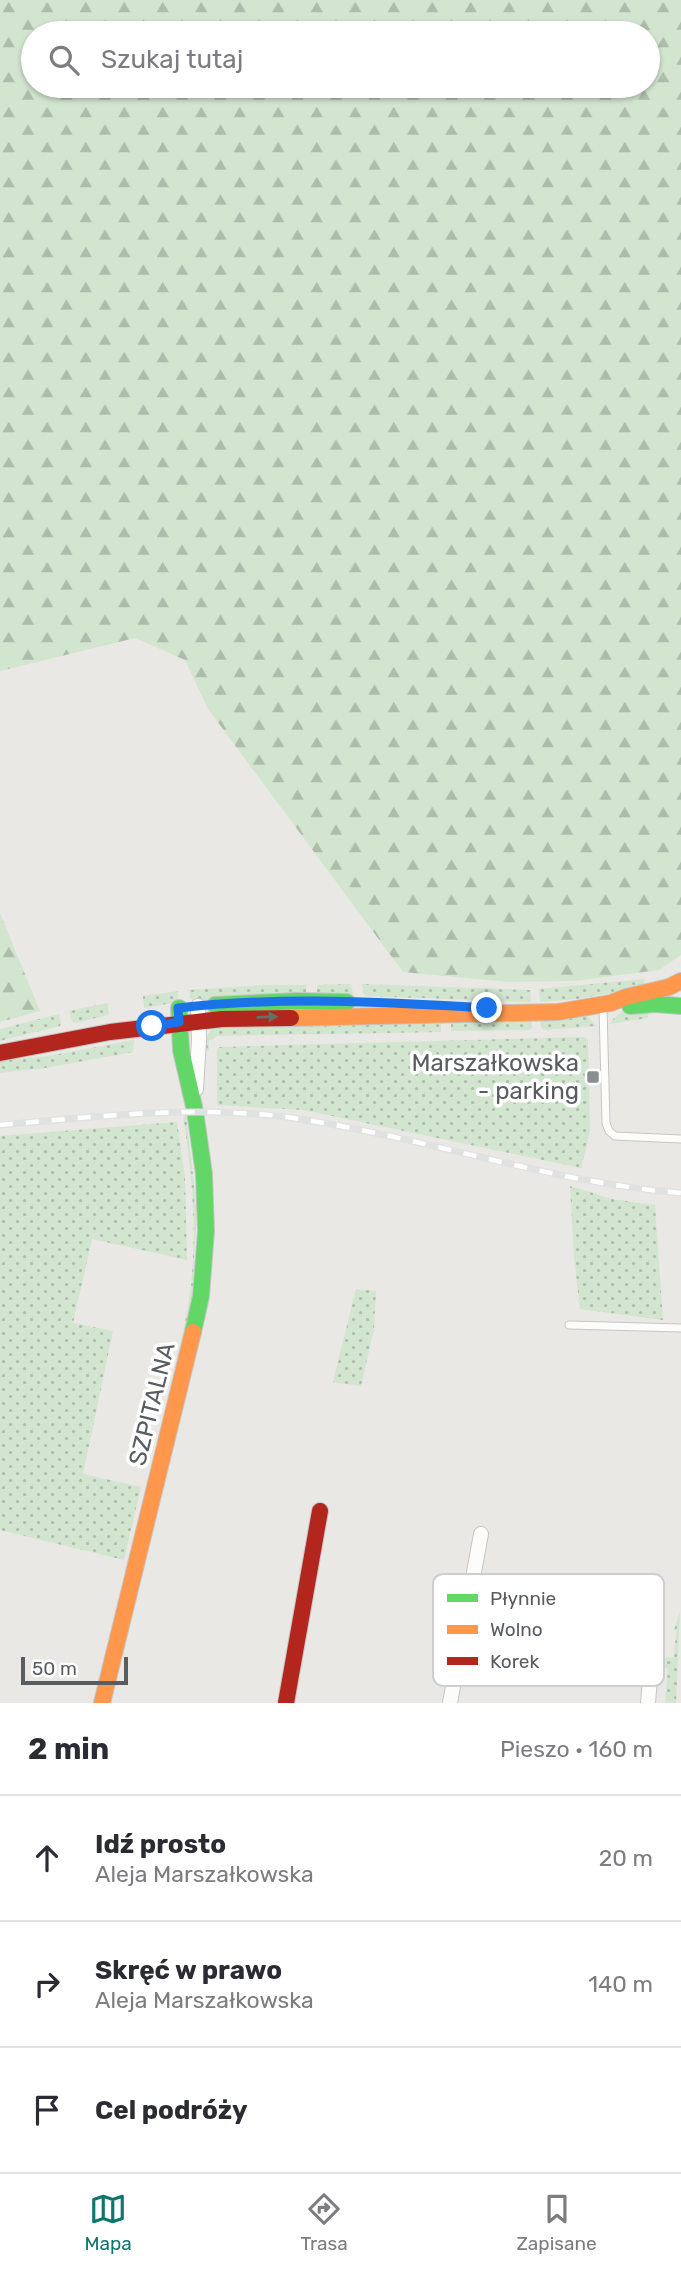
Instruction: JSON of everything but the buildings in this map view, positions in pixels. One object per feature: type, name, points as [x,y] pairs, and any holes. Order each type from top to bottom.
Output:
[{"type":"main road","points":[[607,1004],[681,981]]},
{"type":"main road","points":[[0,1046],[135,1014],[272,1017],[547,1013],[607,1004],[681,1006]]},
{"type":"main road","points":[[0,1053],[110,1032],[179,1015]]},
{"type":"main road","name":"SZPITALNA","points":[[102,1703],[201,1296],[206,1231],[204,1174],[195,1111],[182,1059],[179,1015]]},
{"type":"main road","points":[[286,1703],[320,1510]]},
{"type":"street","name":"SZPITALNA","points":[[195,1111],[198,1014]]},
{"type":"street","points":[[474,1574],[481,1534]]},
{"type":"lane","points":[[607,1004],[606,1123],[609,1131],[615,1136],[681,1139]]},
{"type":"lane","points":[[569,1325],[681,1328]]},
{"type":"green space","points":[[0,0],[681,0],[681,955],[659,970],[574,981],[509,982],[403,972],[208,709],[185,660],[135,638],[0,671]]},
{"type":"green space","points":[[0,913],[40,1011],[0,1022]]},
{"type":"green space","points":[[644,979],[645,987],[578,999],[540,1002],[539,989]]},
{"type":"green space","points":[[351,984],[353,994],[317,995],[317,985]]},
{"type":"green space","points":[[362,984],[530,990],[531,1002],[366,996]]},
{"type":"green space","points":[[306,985],[306,994],[196,1002],[190,998],[189,990]]},
{"type":"green space","points":[[178,991],[178,1002],[144,1008],[143,996]]},
{"type":"green space","points":[[107,1003],[108,1015],[75,1023],[72,1021],[69,1011]]},
{"type":"green space","points":[[648,1010],[648,1018],[610,1024],[622,1013]]},
{"type":"green space","points":[[59,1014],[60,1026],[0,1041],[0,1029]]},
{"type":"green space","points":[[587,1016],[596,1026],[544,1030],[541,1027],[540,1018]]},
{"type":"green space","points":[[531,1018],[532,1028],[529,1030],[451,1031],[451,1022]]},
{"type":"green space","points":[[441,1023],[441,1032],[217,1036],[209,1041],[209,1051],[203,1048],[206,1037],[214,1027]]},
{"type":"green space","points":[[584,1037],[588,1040],[590,1131],[581,1168],[304,1110],[217,1105],[219,1047]]},
{"type":"green space","points":[[134,1040],[133,1052],[0,1073],[0,1061],[48,1056]]},
{"type":"green space","points":[[183,1115],[186,1115],[197,1209],[192,1300],[169,1391],[187,1312],[193,1263],[192,1189]]},
{"type":"green space","points":[[177,1122],[185,1177],[187,1260],[92,1239],[73,1323],[113,1331],[83,1474],[141,1487],[124,1560],[0,1530],[0,1136]]},
{"type":"green space","points":[[570,1186],[612,1199],[655,1205],[663,1320],[580,1309]]},
{"type":"green space","points":[[356,1289],[376,1291],[374,1329],[361,1386],[333,1382]]},
{"type":"green space","points":[[680,1612],[676,1703],[665,1703],[668,1668],[664,1668],[664,1658],[674,1657],[674,1630]]},
{"type":"railway","points":[[0,1125],[156,1113],[273,1116],[358,1129],[588,1180],[681,1193]]},
{"type":"traffic: fast","points":[[215,1005],[297,1001],[347,1002]]},
{"type":"traffic: fast","points":[[630,1006],[681,1006]]},
{"type":"traffic: fast","points":[[179,1008],[181,1050],[195,1111],[204,1174],[206,1231],[201,1296],[193,1332]]},
{"type":"traffic: slow","points":[[291,1018],[558,1012],[611,1003],[669,987],[681,981]]},
{"type":"traffic: slow","points":[[102,1703],[193,1332]]},
{"type":"traffic: jam","points":[[0,1053],[110,1032],[222,1019],[291,1018]]},
{"type":"traffic: jam","points":[[286,1703],[320,1511]]},
{"type":"place","name":"Marszałkowska - parking","points":[[593,1077]]},
{"type":"route","points":[[152,1026],[179,1022],[178,1008],[255,1002],[393,1003],[487,1008]]}]
